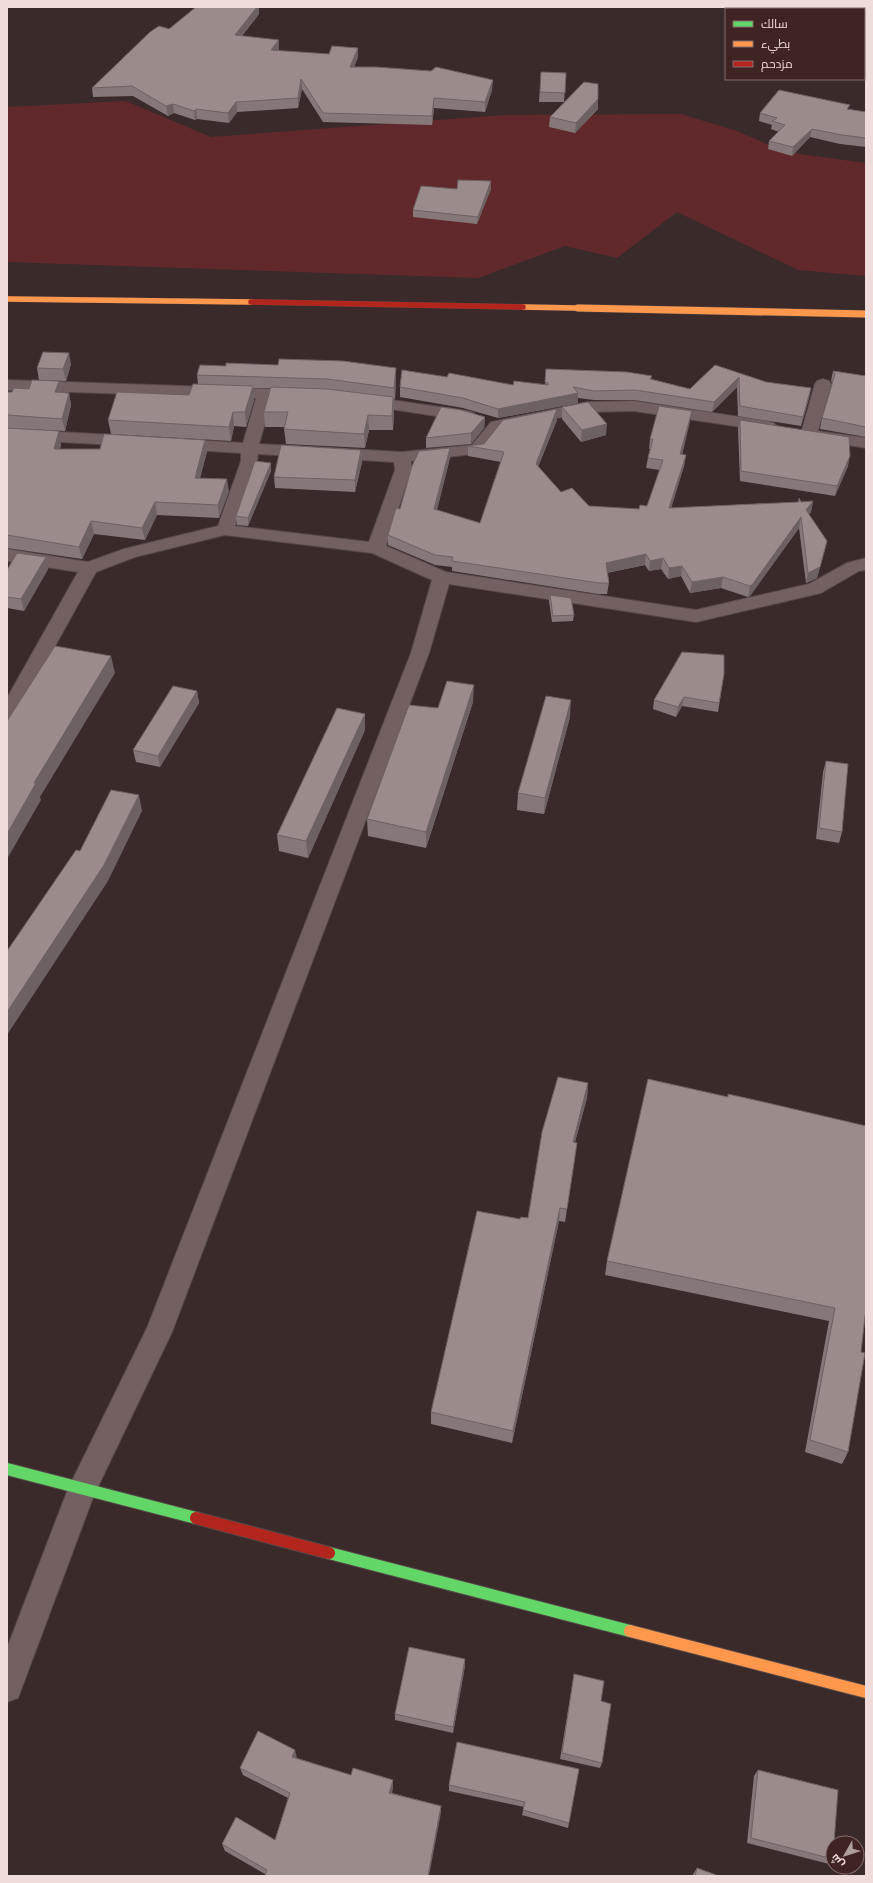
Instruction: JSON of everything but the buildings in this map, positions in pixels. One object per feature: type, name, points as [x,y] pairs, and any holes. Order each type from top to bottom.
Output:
[{"type":"main road","points":[[7,299],[339,303],[866,314]]},
{"type":"main road","points":[[7,1470],[866,1692]]},
{"type":"street","points":[[796,431],[823,384]]},
{"type":"street","points":[[7,385],[312,396]]},
{"type":"street","points":[[225,530],[249,461],[250,448],[265,394]]},
{"type":"street","points":[[350,400],[463,414],[497,425],[588,407],[634,406],[866,443]]},
{"type":"street","points":[[7,434],[402,457],[476,449],[497,425]]},
{"type":"street","points":[[376,548],[403,470],[402,457]]},
{"type":"street","points":[[7,555],[89,568],[130,553],[225,530],[376,548],[442,577],[696,616],[815,589],[853,567],[866,564]]},
{"type":"street","points":[[7,716],[89,568]]},
{"type":"street","points":[[7,1687],[82,1489],[159,1332],[420,653],[442,577]]},
{"type":"shaded area","points":[[126,101],[211,137],[505,115],[681,114],[737,131],[785,152],[866,163],[866,276],[798,270],[677,212],[617,258],[565,246],[478,278],[7,262],[7,107]]},
{"type":"traffic: fast","points":[[7,1469],[196,1518]]},
{"type":"traffic: fast","points":[[329,1553],[630,1631]]},
{"type":"traffic: slow","points":[[7,299],[251,302]]},
{"type":"traffic: slow","points":[[523,307],[866,314]]},
{"type":"traffic: slow","points":[[630,1631],[866,1692]]},
{"type":"traffic: jam","points":[[251,302],[523,307]]},
{"type":"traffic: jam","points":[[196,1518],[329,1553]]}]
